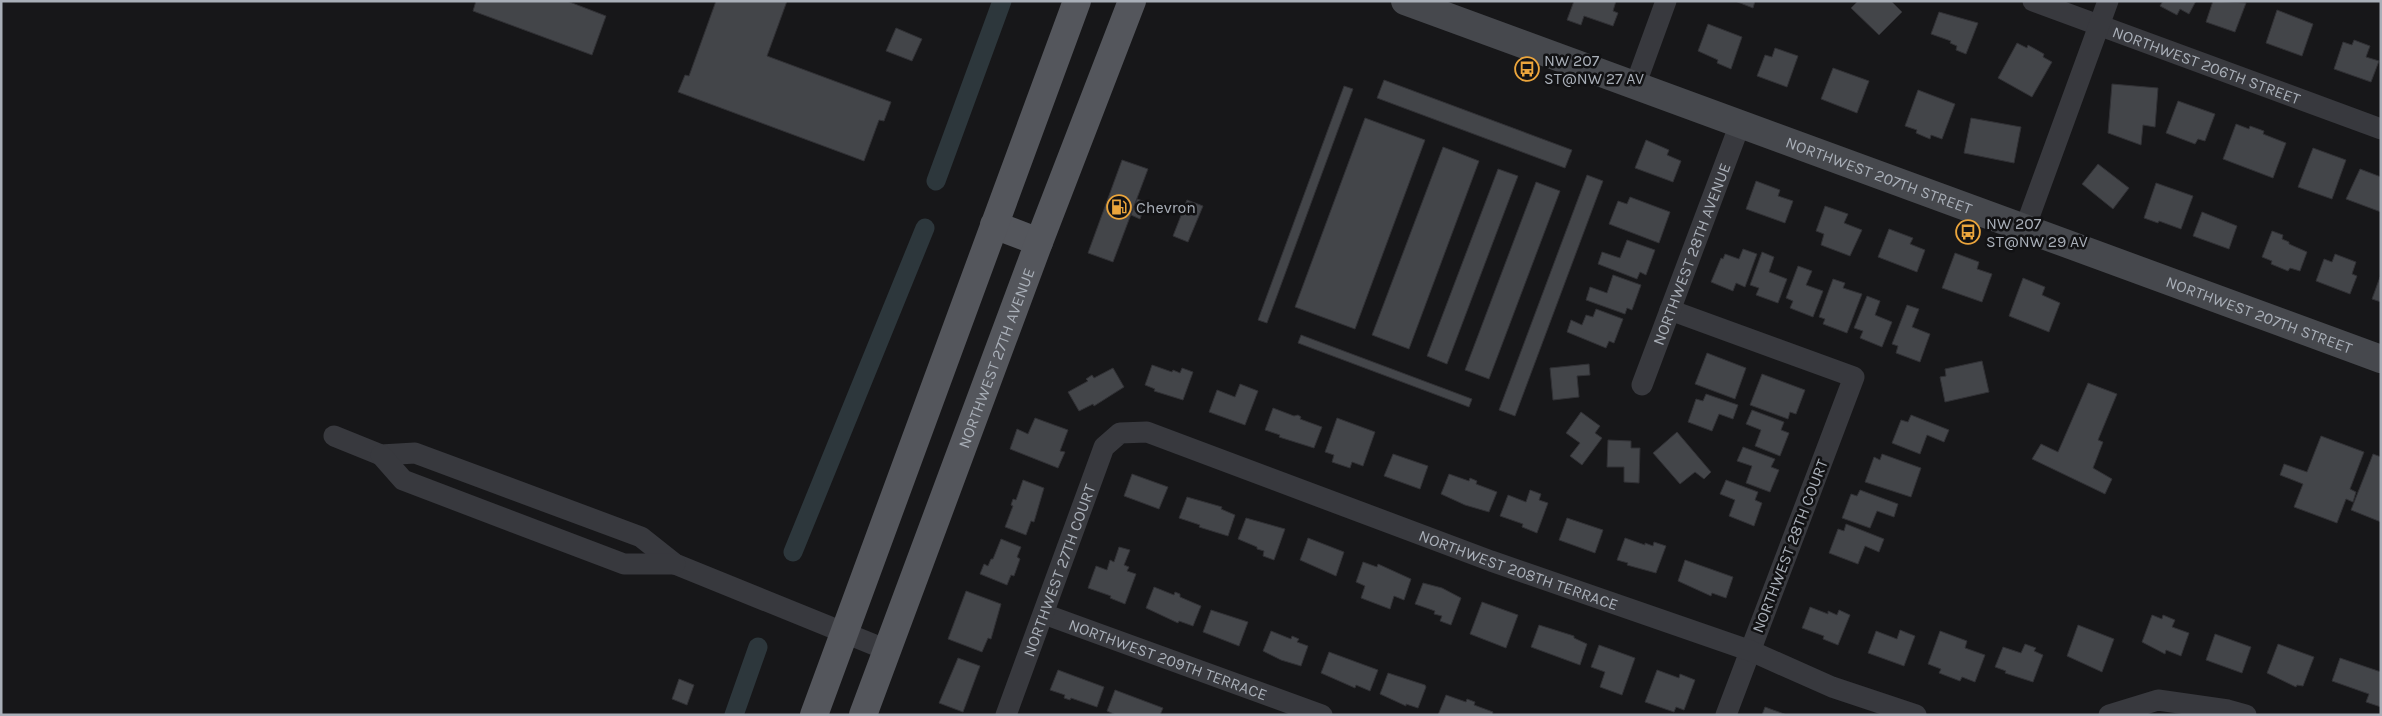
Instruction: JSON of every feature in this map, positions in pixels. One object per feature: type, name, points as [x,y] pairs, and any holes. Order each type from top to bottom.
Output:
[{"type":"main road","points":[[814,715],[1077,1]]},
{"type":"main road","name":"NORTHWEST 27TH AVENUE","points":[[863,715],[1039,242],[1132,1]]},
{"type":"main road","points":[[994,225],[1039,242]]},
{"type":"street","name":"NORTHWEST 207TH STREET","points":[[1405,1],[2381,359]]},
{"type":"street","points":[[1635,86],[1666,1]]},
{"type":"street","name":"NORTHWEST 206TH STREET","points":[[2033,1],[2381,128]]},
{"type":"street","points":[[2025,228],[2108,1]]},
{"type":"street","name":"NORTHWEST 28TH AVENUE","points":[[1642,385],[1740,124]]},
{"type":"street","name":"NORTHWEST 28TH COURT","points":[[1670,310],[1854,377],[1726,715]]},
{"type":"street","name":"NORTHWEST 208TH TERRACE","points":[[1120,433],[1148,432],[1491,561],[1751,651],[1832,687],[1916,715]]},
{"type":"street","name":"NORTHWEST 27TH COURT","points":[[1006,715],[1104,447],[1120,433]]},
{"type":"street","points":[[334,436],[381,455],[415,453],[641,537],[675,564],[887,650]]},
{"type":"street","points":[[381,455],[403,480],[624,564],[675,564]]},
{"type":"street","name":"NORTHWEST 209TH TERRACE","points":[[1044,614],[1322,715]]},
{"type":"street","points":[[2109,715],[2158,700],[2228,710],[2246,715]]},
{"type":"building","points":[[476,1],[567,1],[606,16],[592,55],[473,11]]},
{"type":"building","points":[[716,1],[787,1],[767,56],[891,102],[884,121],[879,120],[864,161],[678,92],[685,75],[689,76]]},
{"type":"building","points":[[1574,1],[1616,1],[1613,11],[1618,13],[1613,26],[1584,16],[1581,25],[1567,20]]},
{"type":"building","points":[[1735,1],[1755,1],[1753,8]]},
{"type":"building","points":[[1858,1],[1891,1],[1902,12],[1879,35],[1851,8]]},
{"type":"building","points":[[2163,1],[2196,1],[2189,14],[2180,9],[2177,15],[2160,6]]},
{"type":"building","points":[[2213,1],[2246,3],[2235,32],[2206,22]]},
{"type":"building","points":[[2277,10],[2313,24],[2302,56],[2266,43]]},
{"type":"building","points":[[1939,12],[1978,23],[1966,54],[1956,50],[1957,46],[1950,43],[1951,41],[1931,34]]},
{"type":"building","points":[[1708,24],[1742,37],[1731,69],[1717,63],[1718,60],[1698,51]]},
{"type":"building","points":[[896,28],[922,39],[912,61],[886,51]]},
{"type":"building","points":[[2354,40],[2370,46],[2366,57],[2379,61],[2371,82],[2334,69],[2343,42],[2352,45]]},
{"type":"building","points":[[2017,43],[2027,48],[2028,45],[2044,54],[2043,57],[2052,62],[2032,97],[1998,78]]},
{"type":"building","points":[[1775,48],[1798,56],[1787,87],[1757,76],[1765,55],[1772,57]]},
{"type":"building","points":[[1833,68],[1869,81],[1857,113],[1821,99]]},
{"type":"building","points":[[1384,80],[1572,150],[1565,168],[1377,98]]},
{"type":"building","points":[[2112,84],[2158,88],[2155,127],[2143,125],[2141,145],[2108,133]]},
{"type":"building","points":[[1344,86],[1353,89],[1267,323],[1258,320]]},
{"type":"building","points":[[1918,90],[1955,104],[1942,139],[1931,135],[1930,139],[1916,133],[1917,130],[1905,126]]},
{"type":"building","points":[[2178,101],[2215,114],[2205,141],[2198,139],[2195,144],[2166,133]]},
{"type":"building","points":[[1365,118],[1425,140],[1355,329],[1295,307]]},
{"type":"building","points":[[1971,118],[2021,127],[2014,163],[1964,153]]},
{"type":"building","points":[[2236,124],[2249,129],[2250,126],[2264,131],[2263,134],[2286,143],[2273,178],[2223,159]]},
{"type":"building","points":[[1646,140],[1669,150],[1667,155],[1681,161],[1673,182],[1635,168]]},
{"type":"building","points":[[1443,147],[1479,161],[1409,349],[1372,335]]},
{"type":"building","points":[[2313,148],[2346,160],[2332,199],[2298,187]]},
{"type":"building","name":"Chevron","points":[[1122,160],[1148,169],[1113,262],[1088,253]]},
{"type":"building","points":[[2098,164],[2129,188],[2113,209],[2082,184]]},
{"type":"building","points":[[1498,169],[1518,176],[1447,364],[1427,356]]},
{"type":"building","points":[[2360,169],[2381,177],[2381,212],[2346,199]]},
{"type":"building","points":[[1587,175],[1603,181],[1515,416],[1499,410]]},
{"type":"building","points":[[1756,181],[1780,190],[1778,196],[1793,201],[1785,223],[1746,209]]},
{"type":"building","points":[[1536,182],[1560,191],[1489,379],[1465,370]]},
{"type":"building","points":[[2156,183],[2193,196],[2181,229],[2144,218]]},
{"type":"building","points":[[1630,197],[1670,212],[1659,243],[1609,224],[1618,201],[1627,204]]},
{"type":"building","points":[[1137,199],[1146,202],[1140,219],[1131,215]]},
{"type":"building","points":[[1187,200],[1203,206],[1188,242],[1173,236]]},
{"type":"building","points":[[1825,206],[1848,214],[1844,223],[1862,230],[1850,256],[1821,245],[1824,234],[1816,231]]},
{"type":"building","points":[[2202,212],[2237,226],[2229,249],[2193,236]]},
{"type":"building","points":[[1889,229],[1913,238],[1910,244],[1925,250],[1917,272],[1878,257]]},
{"type":"building","points":[[2272,231],[2283,235],[2282,239],[2289,242],[2289,244],[2307,252],[2300,271],[2290,268],[2288,271],[2271,264],[2272,261],[2262,257]]},
{"type":"building","points":[[1627,240],[1655,250],[1646,275],[1640,272],[1637,279],[1598,264],[1602,252],[1620,258]]},
{"type":"building","points":[[1743,249],[1757,254],[1745,287],[1736,283],[1733,291],[1711,282],[1721,258],[1723,259],[1725,254],[1739,259]]},
{"type":"building","points":[[1762,252],[1774,257],[1769,272],[1787,279],[1778,303],[1756,295],[1759,288],[1750,285]]},
{"type":"building","points":[[1955,253],[1979,262],[1977,269],[1992,274],[1982,302],[1942,288]]},
{"type":"building","points":[[2335,254],[2356,262],[2352,274],[2357,276],[2350,294],[2316,281],[2324,259],[2332,262]]},
{"type":"building","points":[[1798,266],[1812,271],[1806,285],[1823,291],[1813,317],[1790,308],[1793,301],[1786,298]]},
{"type":"building","points":[[1613,275],[1641,285],[1632,310],[1627,308],[1625,314],[1586,300],[1590,287],[1607,293]]},
{"type":"building","points":[[2023,278],[2045,287],[2042,295],[2060,303],[2049,332],[2009,316]]},
{"type":"building","points":[[2381,278],[2381,302],[2372,299]]},
{"type":"building","points":[[1833,279],[1845,283],[1843,288],[1862,294],[1847,333],[1823,324],[1825,319],[1819,317]]},
{"type":"building","points":[[1867,296],[1880,301],[1875,315],[1892,322],[1882,347],[1860,338],[1863,331],[1854,328]]},
{"type":"building","points":[[1907,305],[1919,309],[1912,327],[1930,334],[1920,362],[1896,353],[1898,346],[1892,344]]},
{"type":"building","points":[[1596,309],[1623,319],[1614,343],[1609,341],[1606,348],[1567,332],[1571,320],[1582,325],[1586,315],[1593,317]]},
{"type":"building","points":[[1301,335],[1472,399],[1469,407],[1298,343]]},
{"type":"building","points":[[1707,353],[1746,368],[1735,399],[1695,384]]},
{"type":"building","points":[[1982,361],[1989,392],[1945,402],[1940,377],[1946,376],[1945,369]]},
{"type":"building","points":[[1589,364],[1590,375],[1577,376],[1579,397],[1553,400],[1550,368]]},
{"type":"building","points":[[1152,365],[1172,372],[1173,370],[1180,373],[1182,368],[1193,372],[1183,400],[1154,391],[1155,389],[1145,385]]},
{"type":"building","points":[[1113,368],[1124,387],[1094,406],[1093,404],[1079,411],[1068,392],[1088,381],[1086,379],[1092,375],[1094,378]]},
{"type":"building","points":[[1762,374],[1805,390],[1796,414],[1790,412],[1788,419],[1750,405]]},
{"type":"building","points":[[2088,383],[2117,394],[2098,440],[2103,442],[2093,468],[2112,479],[2105,494],[2032,459],[2041,444],[2058,452]]},
{"type":"building","points":[[1240,384],[1258,391],[1245,425],[1209,412],[1217,390],[1235,397]]},
{"type":"building","points":[[1706,394],[1738,405],[1733,419],[1719,414],[1712,431],[1688,422],[1696,399],[1703,401]]},
{"type":"building","points":[[1273,408],[1294,416],[1298,415],[1301,417],[1300,419],[1322,427],[1314,448],[1279,437],[1280,435],[1265,430]]},
{"type":"building","points":[[1752,410],[1784,422],[1781,430],[1789,433],[1780,456],[1755,446],[1761,430],[1746,424]]},
{"type":"building","points":[[1581,412],[1600,426],[1595,433],[1602,438],[1582,465],[1570,456],[1580,443],[1566,433]]},
{"type":"building","points":[[1911,415],[1949,430],[1944,442],[1927,435],[1920,454],[1892,443],[1901,420],[1908,422]]},
{"type":"building","points":[[1035,418],[1068,430],[1060,451],[1065,452],[1058,468],[1010,449],[1017,429],[1028,434]]},
{"type":"building","points":[[1337,418],[1375,432],[1363,466],[1352,462],[1350,468],[1332,462],[1334,455],[1325,452]]},
{"type":"building","points":[[1677,432],[1711,472],[1704,479],[1695,472],[1680,484],[1653,453]]},
{"type":"building","points":[[2321,436],[2364,452],[2350,489],[2356,492],[2353,502],[2346,499],[2337,523],[2294,507],[2303,484],[2280,475],[2284,464],[2307,472]]},
{"type":"building","points":[[1608,440],[1631,441],[1631,448],[1640,448],[1639,483],[1624,482],[1624,467],[1607,467]]},
{"type":"building","points":[[1743,447],[1775,459],[1771,467],[1779,470],[1770,492],[1746,483],[1752,466],[1737,461]]},
{"type":"building","points":[[1393,454],[1428,466],[1420,489],[1384,476]]},
{"type":"building","points":[[1882,454],[1921,468],[1911,497],[1865,482],[1874,457],[1880,460]]},
{"type":"building","points":[[2373,454],[2381,457],[2381,522],[2351,510]]},
{"type":"building","points":[[1132,474],[1168,487],[1159,509],[1124,496]]},
{"type":"building","points":[[1449,474],[1469,481],[1470,478],[1477,481],[1476,484],[1497,492],[1489,512],[1465,505],[1441,494]]},
{"type":"building","points":[[1023,480],[1044,488],[1034,522],[1031,521],[1026,535],[1005,527],[1013,506],[1011,505],[1013,499],[1016,500]]},
{"type":"building","points":[[1726,480],[1758,492],[1755,500],[1762,503],[1754,526],[1729,516],[1735,500],[1720,494]]},
{"type":"building","points":[[1530,490],[1541,494],[1539,500],[1548,503],[1537,533],[1522,527],[1523,524],[1500,516],[1508,495],[1526,502]]},
{"type":"building","points":[[1860,490],[1898,504],[1894,517],[1877,511],[1870,528],[1842,518],[1851,494],[1857,496]]},
{"type":"building","points":[[1187,497],[1222,507],[1221,509],[1235,515],[1228,536],[1199,527],[1200,525],[1179,518]]},
{"type":"building","points":[[1246,518],[1285,529],[1274,560],[1263,556],[1264,551],[1238,539]]},
{"type":"building","points":[[1567,518],[1603,530],[1595,553],[1559,540]]},
{"type":"building","points":[[1846,524],[1884,539],[1879,552],[1865,546],[1858,564],[1829,553],[1838,529],[1844,531]]},
{"type":"building","points":[[1308,538],[1344,552],[1336,576],[1300,560]]},
{"type":"building","points":[[1625,538],[1645,545],[1645,543],[1653,546],[1654,542],[1666,546],[1656,573],[1627,565],[1628,563],[1617,560]]},
{"type":"building","points":[[1001,539],[1021,547],[1017,557],[1020,559],[1014,576],[1011,575],[1007,585],[980,574],[984,564],[988,566],[991,559],[993,559]]},
{"type":"building","points":[[1119,547],[1130,550],[1124,565],[1129,567],[1127,571],[1136,574],[1125,604],[1110,598],[1111,596],[1088,588],[1096,566],[1107,570],[1110,560],[1114,562]]},
{"type":"building","points":[[1685,560],[1733,577],[1726,598],[1712,593],[1711,596],[1678,581]]},
{"type":"building","points":[[1363,562],[1377,567],[1378,564],[1411,579],[1404,600],[1394,596],[1390,609],[1361,598],[1365,586],[1356,582]]},
{"type":"building","points":[[1423,583],[1442,588],[1461,598],[1451,625],[1440,621],[1442,616],[1434,614],[1435,611],[1415,604]]},
{"type":"building","points":[[1154,587],[1174,595],[1175,592],[1180,594],[1180,597],[1201,606],[1193,626],[1179,621],[1178,623],[1146,608]]},
{"type":"building","points":[[966,591],[1001,604],[991,639],[988,638],[982,652],[948,639]]},
{"type":"building","points":[[1482,602],[1518,615],[1506,648],[1470,634]]},
{"type":"building","points":[[1810,607],[1828,614],[1828,611],[1837,615],[1839,610],[1850,615],[1838,645],[1823,639],[1824,636],[1802,628]]},
{"type":"building","points":[[1211,610],[1248,622],[1239,646],[1203,632]]},
{"type":"building","points":[[2152,615],[2162,619],[2163,615],[2175,620],[2172,627],[2189,633],[2181,656],[2166,650],[2165,654],[2142,642]]},
{"type":"building","points":[[1539,625],[1574,636],[1574,638],[1587,644],[1580,665],[1531,647]]},
{"type":"building","points":[[2078,625],[2114,639],[2102,672],[2067,656]]},
{"type":"building","points":[[1900,630],[1915,636],[1904,666],[1868,653],[1876,631],[1897,639]]},
{"type":"building","points":[[1271,631],[1291,639],[1292,636],[1299,639],[1297,642],[1308,646],[1301,666],[1281,660],[1263,651]]},
{"type":"building","points":[[1940,631],[1967,641],[1965,648],[1985,655],[1975,682],[1962,677],[1960,681],[1939,673],[1941,669],[1928,664]]},
{"type":"building","points":[[2215,634],[2251,647],[2242,673],[2206,660]]},
{"type":"building","points":[[2025,644],[2036,648],[2034,651],[2043,655],[2033,682],[2005,673],[2006,671],[1995,667],[2003,647],[2021,653]]},
{"type":"building","points":[[2278,644],[2314,657],[2303,686],[2297,685],[2296,687],[2267,673]]},
{"type":"building","points":[[1599,645],[1635,658],[1622,695],[1600,687],[1605,672],[1591,667]]},
{"type":"building","points":[[1329,652],[1378,670],[1370,691],[1356,685],[1355,688],[1321,673]]},
{"type":"building","points":[[958,658],[980,666],[963,712],[939,703]]},
{"type":"building","points":[[2340,658],[2381,672],[2381,707],[2366,702],[2369,694],[2332,681]]},
{"type":"building","points":[[1058,670],[1104,687],[1097,707],[1071,698],[1070,700],[1064,698],[1065,695],[1050,690]]},
{"type":"building","points":[[1657,670],[1679,678],[1680,674],[1695,680],[1684,710],[1676,707],[1674,712],[1645,702]]},
{"type":"building","points":[[1388,673],[1425,685],[1426,687],[1418,708],[1406,704],[1406,706],[1380,694]]},
{"type":"building","points":[[679,679],[694,685],[687,705],[672,699]]},
{"type":"building","points":[[1115,690],[1163,708],[1160,715],[1116,715],[1107,711]]},
{"type":"building","points":[[1446,695],[1466,702],[1467,699],[1475,702],[1474,705],[1493,712],[1492,715],[1438,715]]},
{"type":"building","points":[[1765,707],[1787,715],[1762,715]]},
{"type":"waterway","points":[[936,181],[1002,1]]},
{"type":"waterway","points":[[793,552],[925,228]]},
{"type":"waterway","points":[[734,715],[758,647]]},
{"type":"place","name":"NW 207 ST@NW 27 AV","points":[[1527,69]]},
{"type":"place","name":"Chevron","points":[[1119,207]]},
{"type":"place","name":"NW 207 ST@NW 29 AV","points":[[1968,232]]}]
